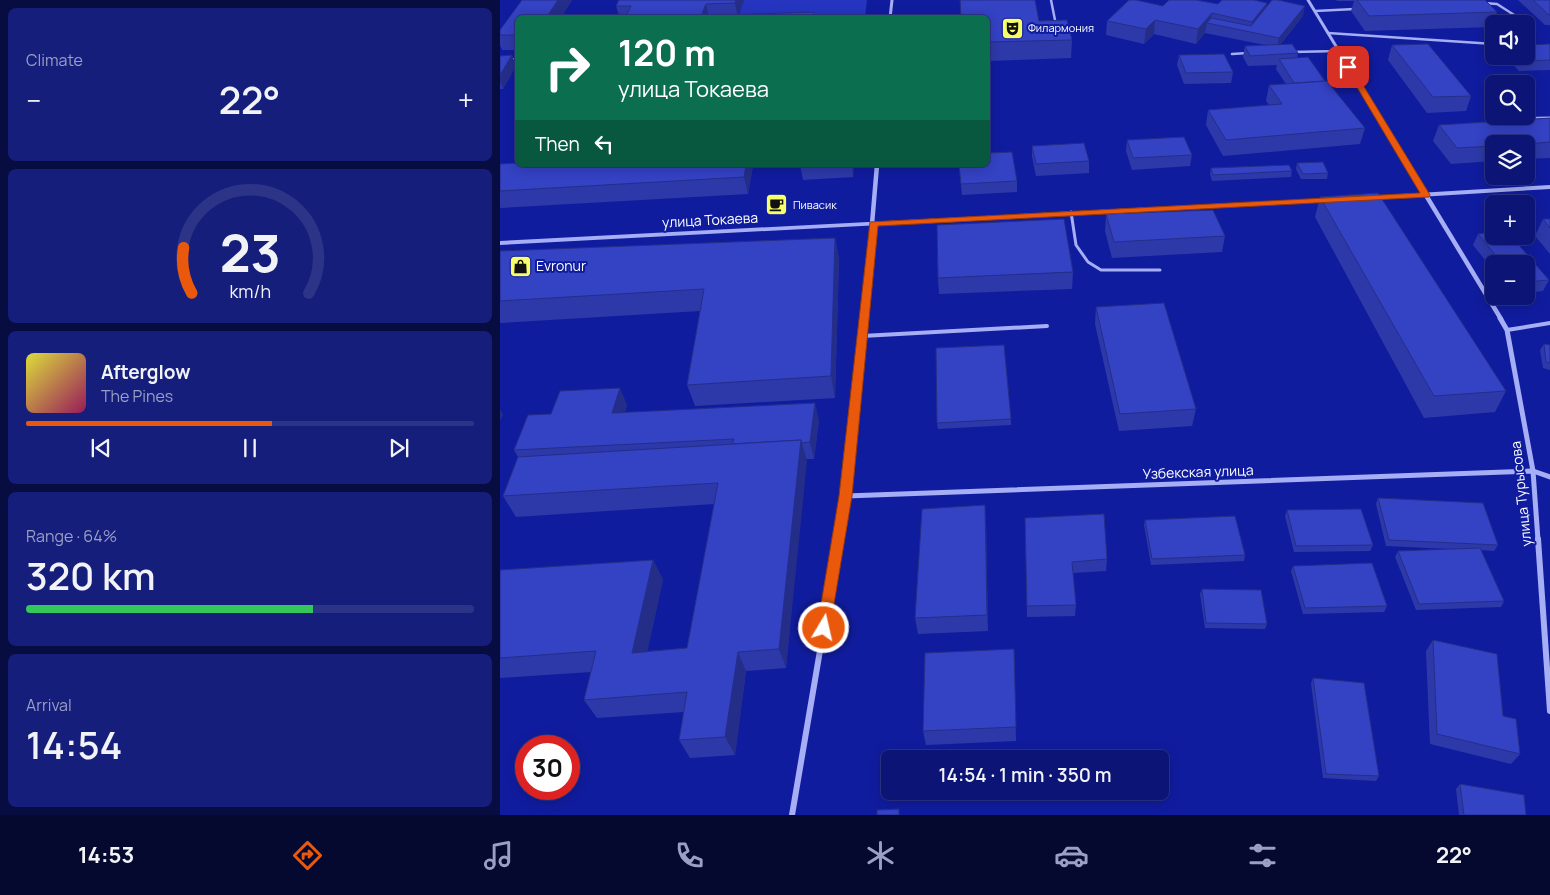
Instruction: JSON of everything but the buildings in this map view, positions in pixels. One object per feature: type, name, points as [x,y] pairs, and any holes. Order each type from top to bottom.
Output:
[{"type":"street","points":[[890,15],[892,0]]},
{"type":"street","name":"улица Турысова","points":[[1308,0],[1507,330],[1533,471],[1550,711]]},
{"type":"street","points":[[1535,118],[1550,118]]},
{"type":"street","points":[[792,815],[846,496],[877,167]]},
{"type":"street","points":[[1357,198],[1550,187]]},
{"type":"street","name":"улица Токаева","points":[[500,243],[1337,199]]},
{"type":"street","name":"Узбекская улица","points":[[846,496],[1533,471],[1550,477]]},
{"type":"lane","points":[[1051,0],[1058,31]]},
{"type":"lane","points":[[1480,2],[1497,4],[1514,15]]},
{"type":"lane","points":[[1315,12],[1364,8]]},
{"type":"lane","points":[[1328,33],[1485,43]]},
{"type":"lane","points":[[1290,52],[1339,51]]},
{"type":"lane","points":[[1232,54],[1252,53]]},
{"type":"lane","points":[[500,60],[515,59]]},
{"type":"lane","points":[[1071,212],[1076,245],[1088,262],[1101,270],[1160,270]]},
{"type":"lane","points":[[1507,330],[1550,323]]},
{"type":"lane","points":[[862,336],[1047,326]]},
{"type":"shaded area","points":[[744,0],[867,0],[865,15],[739,15]]},
{"type":"place","name":"Филармония","points":[[1012,28]]},
{"type":"place","name":"Пивасик","points":[[777,205]]},
{"type":"place","name":"Evronur","points":[[520,266]]},
{"type":"route","points":[[824,628],[846,496],[873,224],[1426,195],[1348,67]]}]
